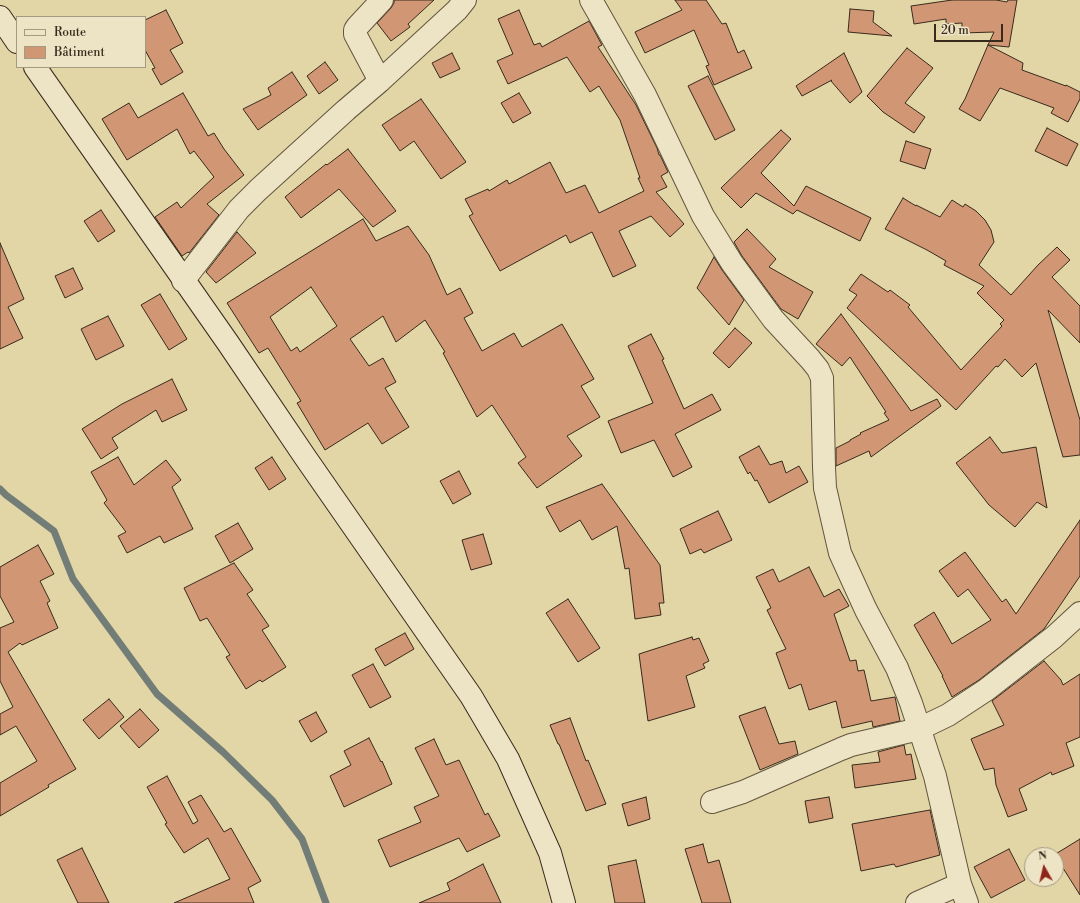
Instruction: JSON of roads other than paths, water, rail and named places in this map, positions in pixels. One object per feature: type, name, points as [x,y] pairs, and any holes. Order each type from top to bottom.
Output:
[{"type":"street","points":[[380,82],[355,34],[355,30],[382,0]]},
{"type":"street","points":[[183,281],[239,209],[258,190],[346,110],[380,82],[447,20],[465,0]]},
{"type":"street","points":[[591,0],[645,94],[703,216],[732,263],[773,319],[810,359],[818,369],[822,378],[825,488],[840,553],[866,610],[897,668],[919,728],[935,776],[964,893],[917,903]]},
{"type":"street","points":[[0,17],[16,41]]},
{"type":"street","points":[[36,68],[183,281],[228,343],[305,457],[471,696],[508,759],[550,853],[564,903]]},
{"type":"street","points":[[712,802],[743,792],[851,745],[919,728],[948,715],[986,690],[1054,637],[1080,613]]},
{"type":"waterway","points":[[0,489],[54,531],[73,579],[157,694],[223,752],[272,800],[302,839],[326,903]]}]
